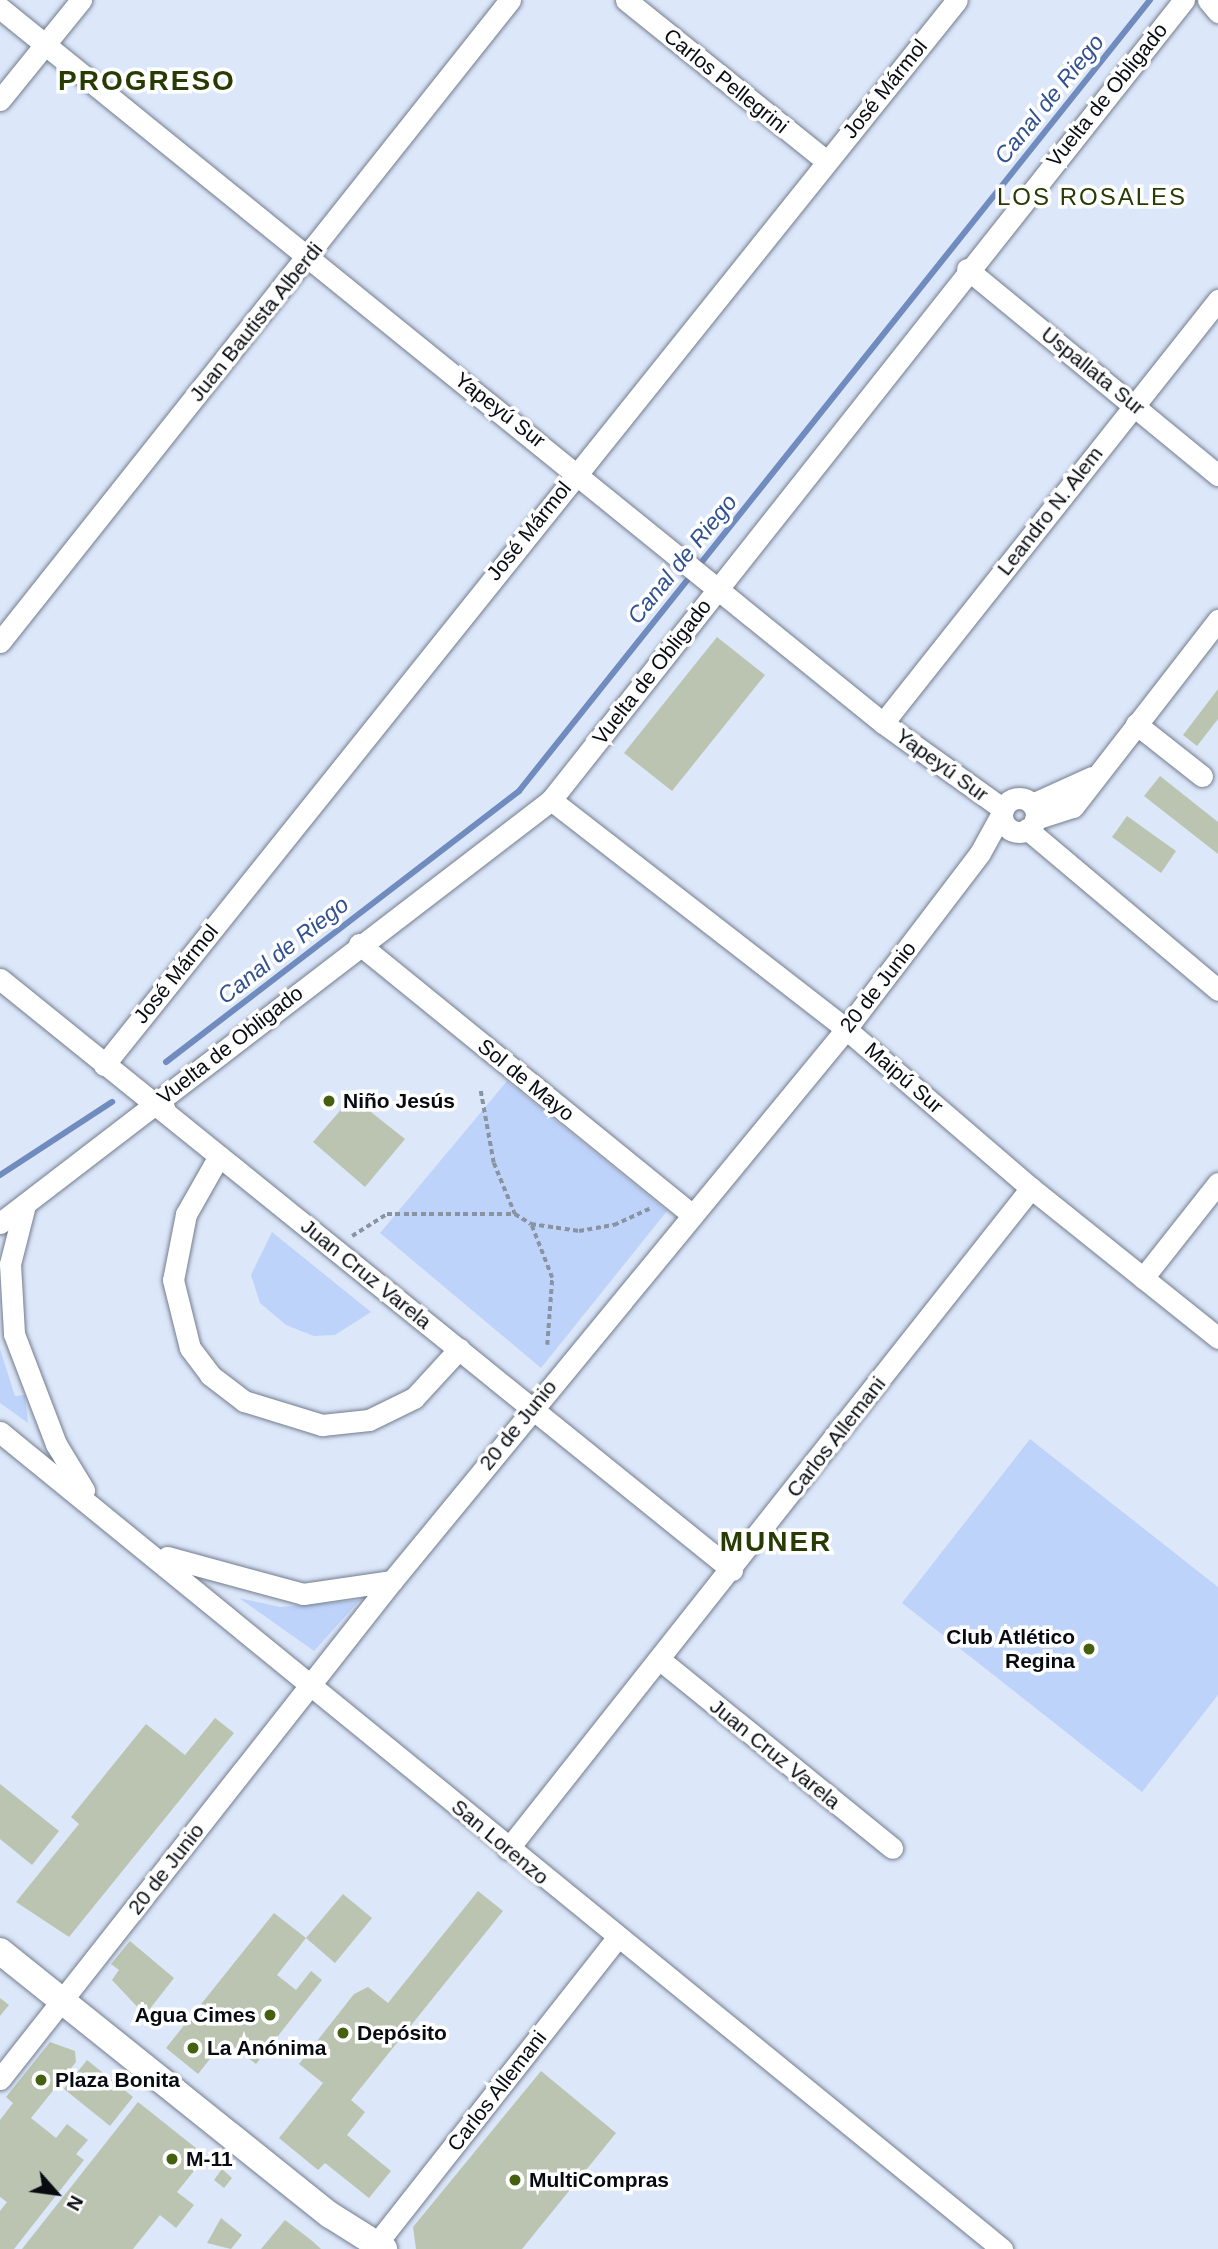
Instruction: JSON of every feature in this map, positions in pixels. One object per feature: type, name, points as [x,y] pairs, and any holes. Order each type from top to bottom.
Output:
[{"type":"main road","points":[[0,1951],[373,2247]]},
{"type":"street","points":[[0,100],[81,0]]},
{"type":"street","name":"Juan Bautista Alberdi","points":[[0,642],[307,259],[510,0]]},
{"type":"street","name":"Carlos Pellegrini","points":[[626,0],[827,161]]},
{"type":"street","name":"José Mármol","points":[[104,1065],[577,471],[957,0]]},
{"type":"street","name":"Vuelta de Obligado","points":[[0,1223],[359,944],[551,800],[713,580],[1184,0]]},
{"type":"street","points":[[1208,0],[1218,12]]},
{"type":"street","name":"Yapeyú Sur","points":[[0,8],[307,259],[685,557],[883,723],[1003,811],[1004,823],[1028,821]]},
{"type":"street","name":"Uspallata Sur","points":[[967,269],[1218,475]]},
{"type":"street","name":"Leandro N. Alem","points":[[883,723],[1218,300]]},
{"type":"street","name":"20 de Junio","points":[[980,853],[1028,821],[1051,819],[1073,807],[1092,777],[1218,620]]},
{"type":"street","points":[[1136,724],[1202,776]]},
{"type":"street","name":"Yapeyú Sur","points":[[1003,811],[1016,798],[1028,821],[1218,990]]},
{"type":"street","name":"Maipú Sur","points":[[551,800],[846,1028],[1031,1188],[1218,1338]]},
{"type":"street","name":"20 de Junio","points":[[0,2079],[531,1408],[846,1028],[980,853],[1003,811]]},
{"type":"street","name":"Sol de Mayo","points":[[359,944],[693,1215]]},
{"type":"street","name":"Juan Cruz Varela","points":[[0,979],[732,1570]]},
{"type":"street","points":[[219,1156],[186,1214],[173,1280],[190,1348],[210,1375],[244,1401],[322,1425],[369,1420],[414,1398],[459,1349]]},
{"type":"street","points":[[1143,1278],[1218,1183]]},
{"type":"street","name":"Carlos Allemani","points":[[508,1849],[732,1570],[1031,1188]]},
{"type":"street","points":[[25,1203],[10,1264],[14,1334],[56,1444],[92,1503]]},
{"type":"street","name":"San Lorenzo","points":[[0,1432],[152,1551],[508,1849],[1002,2249]]},
{"type":"street","points":[[152,1551],[303,1594],[392,1581]]},
{"type":"street","name":"Juan Cruz Varela","points":[[659,1659],[892,1849]]},
{"type":"street","name":"Carlos Allemani","points":[[373,2247],[617,1938]]},
{"type":"path","points":[[481,1091],[494,1163],[515,1214]]},
{"type":"path","points":[[334,1248],[387,1214],[515,1214],[531,1224],[579,1231],[614,1225],[672,1199]]},
{"type":"path","points":[[531,1224],[552,1278],[547,1345]]},
{"type":"shaded area","points":[[507,1081],[667,1211],[541,1368],[380,1233]]},
{"type":"shaded area","points":[[272,1232],[371,1312],[335,1335],[314,1336],[286,1325],[260,1303],[251,1275]]},
{"type":"shaded area","points":[[0,1349],[15,1396],[25,1395],[28,1423],[0,1403]]},
{"type":"shaded area","name":"Club Atlético Regina","points":[[1030,1439],[1218,1587],[1218,1695],[1142,1792],[902,1603]]},
{"type":"shaded area","points":[[239,1598],[280,1607],[360,1600],[314,1651]]},
{"type":"building","points":[[717,637],[765,675],[672,791],[624,753]]},
{"type":"building","points":[[1218,689],[1218,719],[1197,746],[1183,735]]},
{"type":"building","points":[[1160,776],[1218,822],[1218,854],[1144,796]]},
{"type":"building","points":[[1127,816],[1176,851],[1161,873],[1112,837]]},
{"type":"building","points":[[352,1097],[405,1139],[365,1187],[313,1142]]},
{"type":"building","points":[[215,1718],[234,1733],[69,1937],[16,1902],[79,1824],[71,1817],[146,1724],[185,1755]]},
{"type":"building","points":[[0,1784],[59,1831],[32,1865],[0,1839]]},
{"type":"building","points":[[478,1891],[503,1911],[351,2100],[365,2112],[347,2135],[391,2171],[369,2198],[325,2163],[318,2170],[279,2138],[323,2083],[299,2064],[354,1994],[368,1987],[388,2003]]},
{"type":"building","points":[[343,1894],[372,1918],[335,1963],[306,1938]]},
{"type":"building","points":[[274,1913],[306,1938],[277,1975],[296,1990],[311,1971],[322,1980],[256,2064],[225,2040],[198,2074],[166,2048]]},
{"type":"building","points":[[130,1941],[174,1978],[145,2015],[112,1980],[119,1970],[111,1964]]},
{"type":"building","points":[[0,1998],[9,2005],[0,2016]]},
{"type":"building","points":[[50,2042],[75,2051],[76,2062],[31,2118],[56,2138],[67,2124],[88,2140],[76,2154],[84,2160],[14,2249],[0,2249],[0,2211],[7,2202],[0,2197],[0,2120],[13,2103],[6,2097]]},
{"type":"building","points":[[87,2060],[133,2097],[110,2126],[64,2089]]},
{"type":"building","name":"MultiCompras","points":[[541,2071],[616,2133],[522,2249],[416,2249],[413,2227]]},
{"type":"building","points":[[138,2102],[206,2156],[177,2192],[194,2205],[176,2228],[160,2215],[133,2249],[22,2249]]},
{"type":"building","points":[[222,2169],[232,2178],[224,2188],[214,2180]]},
{"type":"building","points":[[221,2218],[242,2235],[231,2249],[207,2243]]},
{"type":"building","points":[[285,2220],[311,2240],[321,2249],[261,2249]]},
{"type":"waterway","name":"Canal de Riego","points":[[166,1062],[519,791],[1150,0]]},
{"type":"waterway","name":"Canal de Riego","points":[[0,1175],[112,1102]]},
{"type":"place","name":"Niño Jesús","points":[[329,1101]]},
{"type":"place","name":"Club Atlético Regina","points":[[1089,1649]]},
{"type":"place","name":"Agua Cimes","points":[[270,2015]]},
{"type":"place","name":"Depósito","points":[[343,2033]]},
{"type":"place","name":"La Anónima","points":[[193,2048]]},
{"type":"place","name":"Plaza Bonita","points":[[41,2080]]},
{"type":"place","name":"M-11","points":[[172,2159]]},
{"type":"place","name":"MultiCompras","points":[[515,2180]]},
{"type":"district","name":"PROGRESO","points":[[147,81]]},
{"type":"district","name":"LOS ROSALES","points":[[1092,197]]},
{"type":"district","name":"MUNER","points":[[776,1542]]}]
